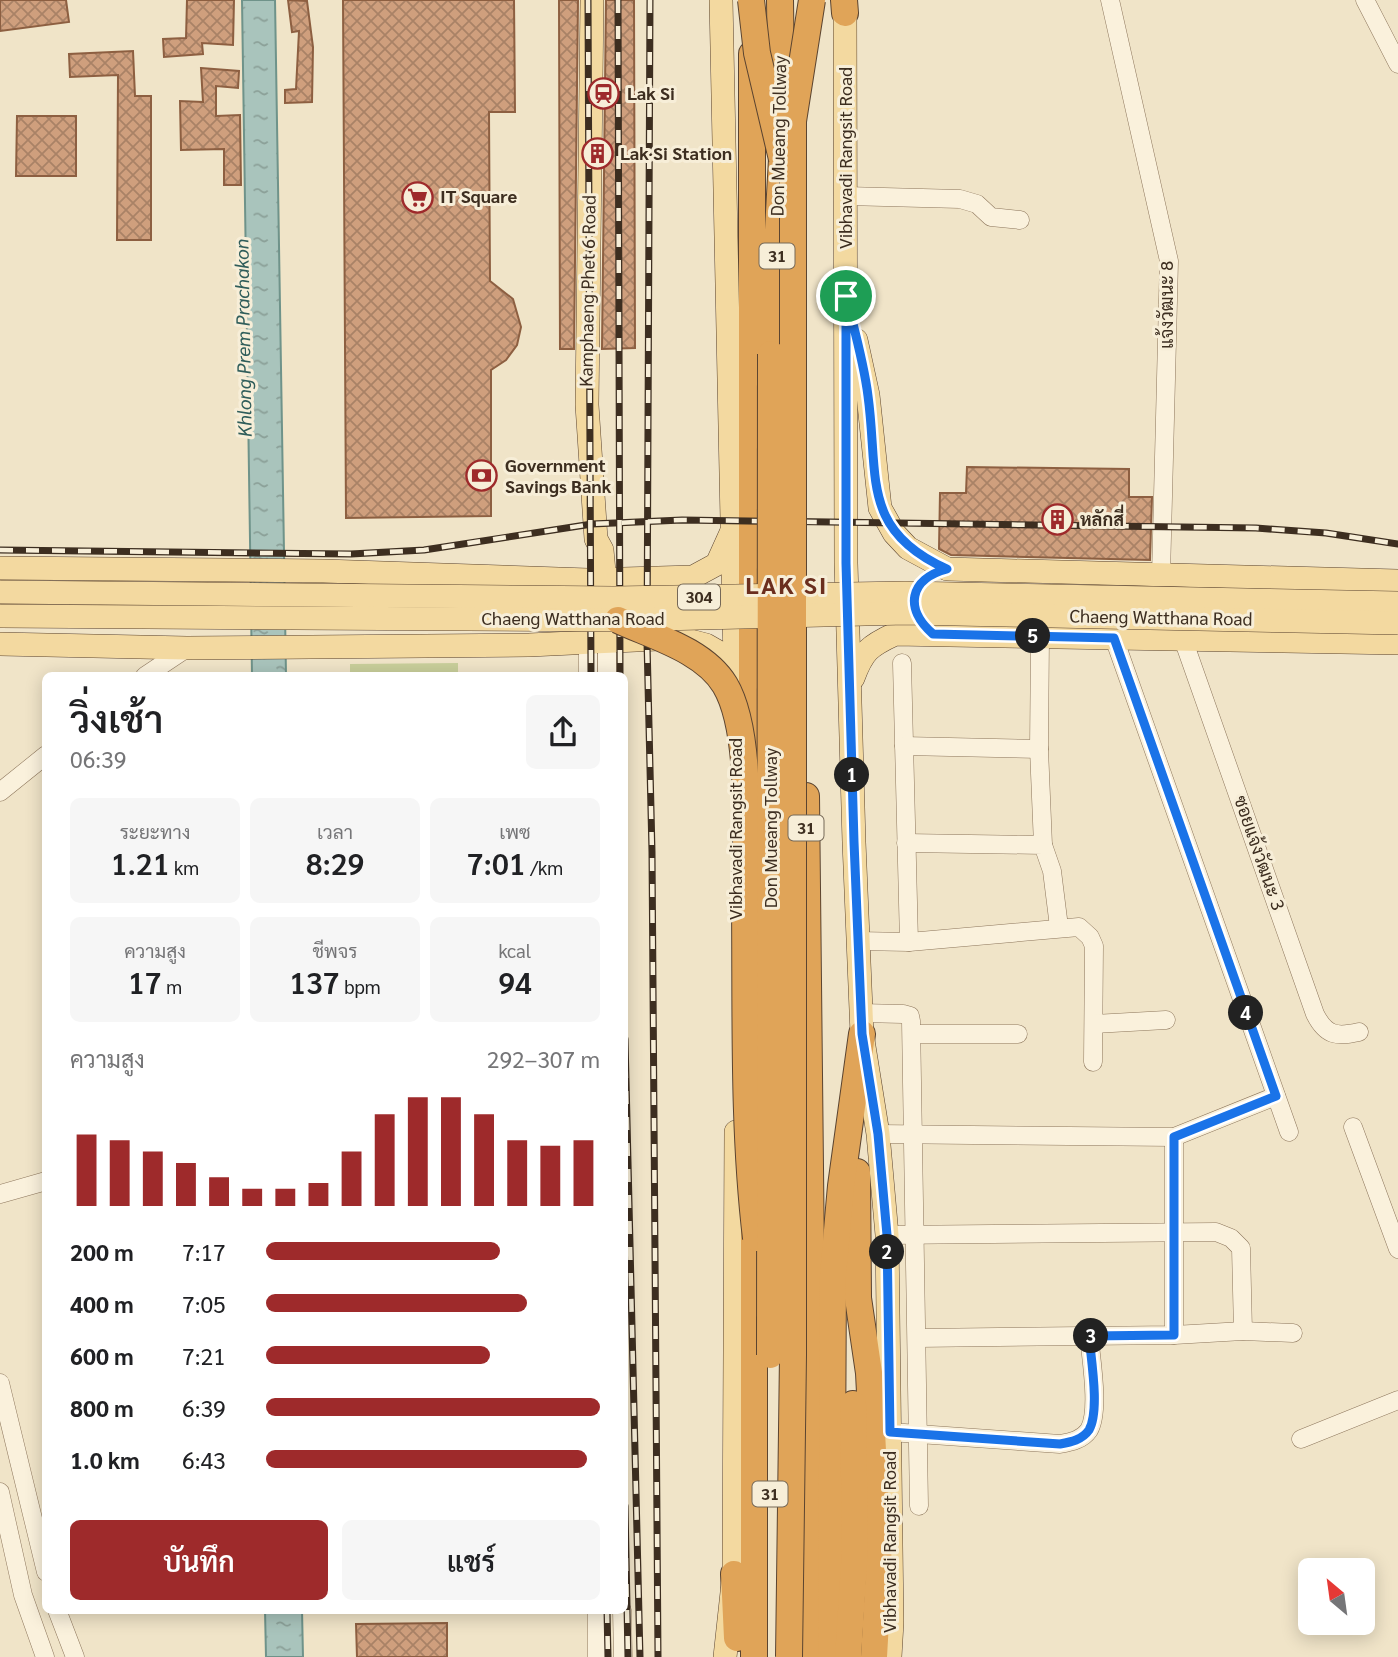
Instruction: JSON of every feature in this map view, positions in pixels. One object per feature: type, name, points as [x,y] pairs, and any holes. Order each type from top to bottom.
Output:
[{"type":"highway","points":[[752,0],[757,52],[782,159]]},
{"type":"highway","name":"Vibhavadi Rangsit Road","points":[[752,0],[750,359],[754,1646]]},
{"type":"highway","name":"Don Mueang Tollway","points":[[771,1657],[771,354],[782,159],[780,0]]},
{"type":"highway","name":"Don Mueang Tollway","points":[[789,1657],[793,1355],[793,121],[798,0]]},
{"type":"highway","points":[[793,121],[809,0]]},
{"type":"highway","name":"31","points":[[807,1657],[811,1339],[801,346],[809,0]]},
{"type":"highway","points":[[604,636],[700,659],[724,685],[741,730],[749,1180],[770,1355]]},
{"type":"highway","points":[[831,1657],[833,1275],[841,1185],[862,1023]]},
{"type":"highway","points":[[848,1657],[855,1549],[853,1381],[858,1298],[853,1103]]},
{"type":"highway","points":[[858,1298],[869,1373],[879,1568],[874,1657]]},
{"type":"highway","points":[[736,1477],[754,1646]]},
{"type":"highway","points":[[734,1574],[737,1657]]},
{"type":"main road","name":"Kamphaeng Phet 6 Road","points":[[592,0],[587,405],[596,539],[589,551],[597,580],[604,636]]},
{"type":"main road","name":"Vibhavadi Rangsit Road","points":[[721,0],[736,674],[736,1477],[734,1574],[725,1657]]},
{"type":"main road","name":"Vibhavadi Rangsit Road","points":[[845,4],[849,687],[862,1023],[878,1134],[887,1235],[890,1657]]},
{"type":"main road","points":[[846,296],[868,395],[880,508],[894,533],[908,548],[947,569]]},
{"type":"main road","points":[[0,568],[324,571],[597,580],[693,577],[705,573],[717,564],[734,527]]},
{"type":"main road","points":[[933,634],[920,623],[914,609],[914,597],[922,580],[932,573],[947,569],[1398,581]]},
{"type":"main road","points":[[527,578],[545,586],[553,599],[555,611],[550,628],[529,645]]},
{"type":"main road","name":"Chaeng Watthana Road","points":[[0,592],[614,598],[905,593],[1398,603]]},
{"type":"main road","name":"Chaeng Watthana Road","points":[[0,644],[187,648],[529,645],[604,636],[906,613],[1398,622]]},
{"type":"main road","name":"Chaeng Watthana Road","points":[[0,617],[679,638],[706,645],[720,653],[736,674]]},
{"type":"main road","name":"Chaeng Watthana Road","points":[[849,687],[862,654],[876,642],[895,634],[1398,643]]},
{"type":"street","name":"แจ้งวัฒนะ 8","points":[[1110,0],[1169,261],[1161,575]]},
{"type":"street","points":[[1365,0],[1398,64]]},
{"type":"street","points":[[845,196],[960,199],[978,204],[991,217],[1020,220]]},
{"type":"street","name":"Kamphaeng Phet 6 Road","points":[[590,672],[604,636]]},
{"type":"street","name":"Kamphaeng Phet 6 Road","points":[[604,636],[607,672]]},
{"type":"street","points":[[1040,636],[1039,748],[1043,845],[1052,871],[1059,927]]},
{"type":"street","points":[[1114,638],[1289,1132]]},
{"type":"street","name":"ซอยแจ้งวัฒนะ 3","points":[[1183,639],[1315,1014],[1322,1028],[1333,1035],[1359,1032]]},
{"type":"street","points":[[151,672],[187,648]]},
{"type":"street","points":[[902,663],[909,942]]},
{"type":"street","points":[[904,746],[1039,748]]},
{"type":"street","points":[[0,792],[42,758]]},
{"type":"street","points":[[906,843],[1043,845]]},
{"type":"street","points":[[858,941],[909,942],[1079,927],[1090,937],[1094,946],[1093,1062]]},
{"type":"street","points":[[862,1023],[909,1016],[912,1034],[919,1506]]},
{"type":"street","points":[[1094,1024],[1166,1020]]},
{"type":"street","points":[[912,1034],[1018,1034]]},
{"type":"street","points":[[878,1134],[1174,1137],[1276,1096]]},
{"type":"street","points":[[1353,1126],[1398,1249]]},
{"type":"street","points":[[1174,1137],[1174,1335]]},
{"type":"street","points":[[0,1194],[42,1182]]},
{"type":"street","points":[[887,1235],[1216,1232],[1231,1238],[1241,1248],[1243,1331]]},
{"type":"street","points":[[917,1338],[1174,1335],[1243,1331],[1293,1333]]},
{"type":"street","points":[[890,1432],[1060,1444],[1078,1440],[1089,1429],[1094,1411],[1089,1336]]},
{"type":"street","points":[[0,1383],[42,1556]]},
{"type":"street","points":[[1301,1438],[1398,1400]]},
{"type":"street","points":[[27,1494],[1,1497],[4,1523],[23,1595],[45,1657]]},
{"type":"street","points":[[4,1523],[32,1516]]},
{"type":"street","points":[[59,1614],[75,1657]]},
{"type":"street","points":[[597,1614],[597,1657]]},
{"type":"street","points":[[622,1614],[623,1657]]},
{"type":"green space","points":[[458,663],[458,672],[350,672],[350,664]]},
{"type":"water","points":[[242,0],[275,0],[286,672],[252,672]]},
{"type":"water","points":[[265,1614],[302,1614],[303,1657],[266,1657]]},
{"type":"building","points":[[0,0],[66,0],[69,22],[0,31]]},
{"type":"building","points":[[187,0],[234,0],[233,45],[202,43],[203,54],[164,57],[163,39],[186,38]]},
{"type":"building","points":[[288,0],[307,1],[313,47],[312,102],[285,103],[285,90],[296,89],[299,31],[292,32]]},
{"type":"building","name":"IT Square","points":[[343,0],[514,0],[515,112],[489,112],[490,281],[513,299],[521,327],[517,345],[506,360],[491,370],[491,516],[346,518]]},
{"type":"building","points":[[559,0],[578,0],[574,349],[560,349]]},
{"type":"building","points":[[606,0],[634,0],[635,348],[602,349]]},
{"type":"building","points":[[133,51],[135,96],[151,96],[151,240],[117,240],[118,75],[70,77],[69,54]]},
{"type":"building","points":[[201,68],[239,71],[238,88],[216,86],[216,116],[240,115],[241,185],[224,185],[224,149],[181,150],[180,101],[203,102]]},
{"type":"building","points":[[17,116],[76,116],[76,176],[16,176]]},
{"type":"building","name":"หลักสี่","points":[[967,467],[1129,469],[1129,497],[1152,497],[1150,560],[951,555],[939,549],[940,493],[966,493]]},
{"type":"building","points":[[447,1623],[447,1657],[357,1657],[356,1624]]},
{"type":"railway","points":[[588,0],[591,672]]},
{"type":"railway","points":[[618,0],[620,672]]},
{"type":"railway","points":[[650,0],[647,642],[652,852],[658,1657]]},
{"type":"railway","points":[[0,550],[351,554],[424,550],[592,524],[682,520],[1256,528],[1326,533],[1398,544]]},
{"type":"railway","points":[[628,1163],[640,1657]]},
{"type":"railway","points":[[607,1614],[608,1657]]},
{"type":"railway","points":[[627,1614],[628,1657]]},
{"type":"place","name":"Lak Si","points":[[604,94]]},
{"type":"place","name":"Lak Si Station","points":[[597,154]]},
{"type":"place","name":"IT Square","points":[[417,197]]},
{"type":"place","name":"Government Savings Bank","points":[[482,476]]},
{"type":"place","name":"หลักสี่","points":[[1057,520]]},
{"type":"district","name":"LAK SI","points":[[787,586]]},
{"type":"route","points":[[846,296],[868,395],[880,508],[894,533],[908,548],[947,569],[932,573],[922,580],[914,597],[914,609],[920,623],[933,634],[1114,638],[1276,1096],[1174,1137],[1174,1335],[1089,1336],[1094,1411],[1089,1429],[1078,1440],[1060,1444],[890,1432],[884,1184],[862,1034],[854,842],[846,563],[846,296]]},
{"type":"water label","name":"Khlong Prem Prachakon","points":[[243,338]]}]
